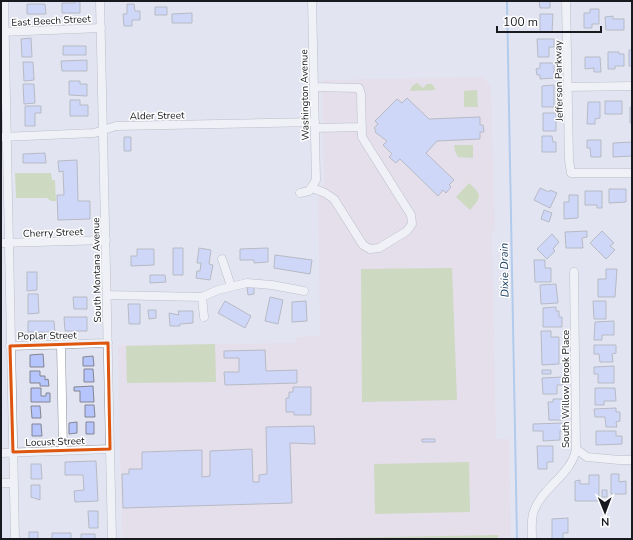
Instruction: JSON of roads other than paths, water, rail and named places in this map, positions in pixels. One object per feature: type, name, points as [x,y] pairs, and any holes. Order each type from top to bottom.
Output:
[{"type":"street","points":[[4,1],[4,243],[10,346],[14,539]]},
{"type":"street","name":"South Montana Avenue","points":[[100,1],[112,539]]},
{"type":"street","name":"Washington Avenue","points":[[312,1],[316,180],[312,188]]},
{"type":"street","name":"Jefferson Parkway","points":[[566,1],[569,160],[571,173],[632,173]]},
{"type":"street","name":"East Beech Street","points":[[3,32],[101,28]]},
{"type":"street","points":[[568,87],[632,86]]},
{"type":"street","points":[[300,193],[312,188],[325,193],[334,199],[363,245],[370,249],[379,248],[408,231],[412,224],[411,215],[362,137],[361,94],[359,88],[314,87]]},
{"type":"street","name":"Alder Street","points":[[4,137],[94,133],[116,126],[315,125],[362,127]]},
{"type":"street","name":"Cherry Street","points":[[4,243],[106,240]]},
{"type":"street","points":[[222,259],[231,286]]},
{"type":"street","name":"South Willow Brook Place","points":[[532,539],[532,514],[537,504],[568,467],[575,456],[574,272]]},
{"type":"street","points":[[107,295],[202,297],[231,286],[247,283],[304,291]]},
{"type":"street","points":[[202,297],[204,317]]},
{"type":"street","name":"Poplar Street","points":[[10,346],[108,343]]},
{"type":"street","points":[[61,344],[63,451]]},
{"type":"street","name":"Locust Street","points":[[1,453],[110,449]]},
{"type":"street","points":[[576,449],[587,456],[632,460]]},
{"type":"street","points":[[1,483],[13,483]]},
{"type":"waterway","name":"Dixie Drain","points":[[507,1],[517,539]]}]
